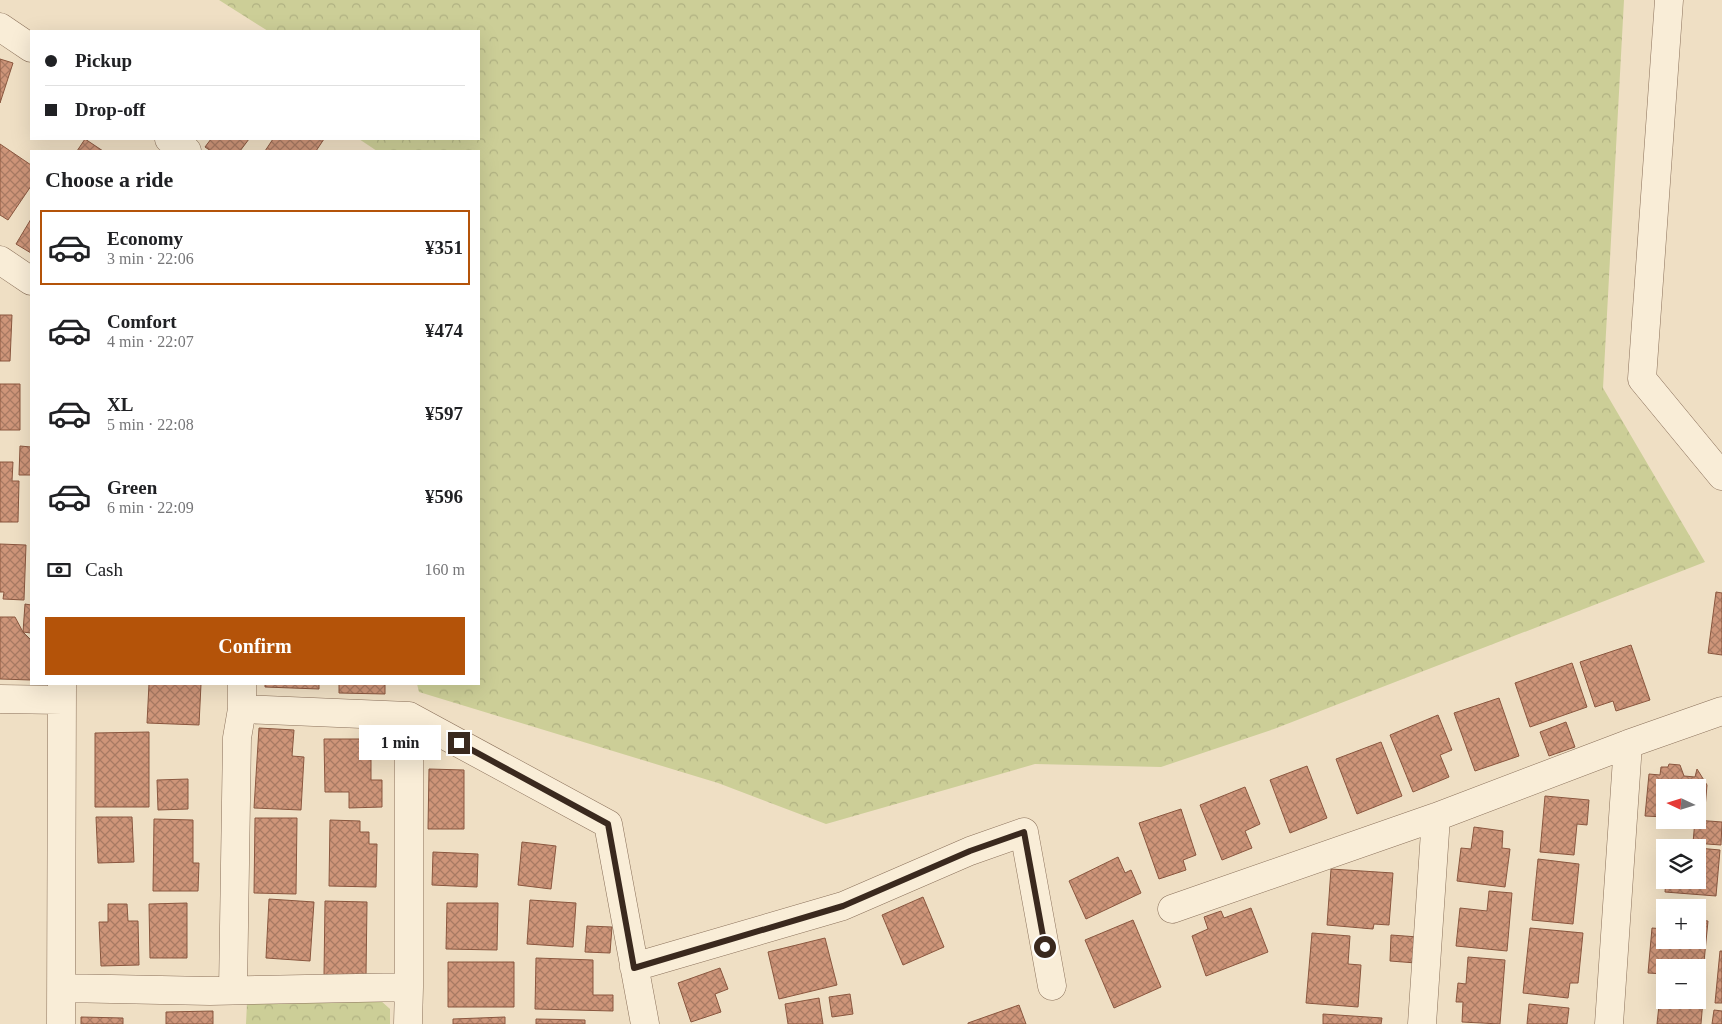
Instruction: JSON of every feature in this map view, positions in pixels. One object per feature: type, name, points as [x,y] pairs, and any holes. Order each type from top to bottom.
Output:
[{"type":"street","points":[[1669,0],[1642,379],[1722,476]]},
{"type":"street","points":[[0,27],[30,47]]},
{"type":"street","points":[[170,140],[186,150]]},
{"type":"street","points":[[0,260],[30,280]]},
{"type":"street","points":[[0,699],[62,692],[61,1024]]},
{"type":"street","points":[[233,990],[238,738],[242,696],[409,716],[608,824],[645,1024]]},
{"type":"street","points":[[1172,909],[1436,818],[1628,744],[1722,711]]},
{"type":"street","points":[[408,1024],[409,716]]},
{"type":"street","points":[[1609,1024],[1628,744]]},
{"type":"street","points":[[1422,1024],[1436,818]]},
{"type":"street","points":[[634,968],[843,906],[970,851],[1024,832],[1052,986]]},
{"type":"street","points":[[62,988],[233,990],[409,988]]},
{"type":"green space","points":[[219,0],[1624,0],[1603,388],[1705,562],[1274,729],[1161,767],[1035,764],[826,824],[718,783],[419,692],[417,685],[480,685],[480,150],[376,150],[360,140],[480,140],[480,30],[266,30]]},
{"type":"green space","points":[[380,1000],[390,1009],[390,1024],[246,1024],[247,1003]]},
{"type":"building","points":[[0,59],[13,63],[0,103]]},
{"type":"building","points":[[84,140],[86,140],[102,150],[78,150]]},
{"type":"building","points":[[210,140],[248,140],[241,150],[210,150],[205,147]]},
{"type":"building","points":[[272,140],[323,140],[317,150],[266,150]]},
{"type":"building","points":[[0,144],[30,164],[30,187],[8,220],[0,215]]},
{"type":"building","points":[[30,221],[30,252],[16,244]]},
{"type":"building","points":[[0,315],[12,315],[10,361],[0,361]]},
{"type":"building","points":[[0,384],[20,384],[20,430],[0,430]]},
{"type":"building","points":[[20,446],[30,447],[30,475],[19,475]]},
{"type":"building","points":[[0,462],[13,462],[12,481],[19,481],[18,522],[0,522]]},
{"type":"building","points":[[0,544],[26,545],[24,600],[3,599],[4,592],[0,592]]},
{"type":"building","points":[[1716,592],[1722,593],[1722,655],[1708,653]]},
{"type":"building","points":[[25,604],[30,605],[30,633],[23,632]]},
{"type":"building","points":[[0,617],[15,617],[23,632],[30,639],[30,680],[0,679]]},
{"type":"building","points":[[1631,645],[1650,700],[1616,711],[1613,701],[1595,707],[1580,662]]},
{"type":"building","points":[[1572,663],[1587,707],[1530,727],[1515,683]]},
{"type":"building","points":[[149,685],[201,685],[199,725],[147,723]]},
{"type":"building","points":[[265,685],[319,685],[319,689],[265,687]]},
{"type":"building","points":[[339,685],[385,685],[385,694],[339,693]]},
{"type":"building","points":[[1499,698],[1519,756],[1475,771],[1454,713]]},
{"type":"building","points":[[1438,715],[1452,750],[1440,755],[1449,777],[1413,792],[1390,735]]},
{"type":"building","points":[[1566,722],[1575,747],[1549,756],[1540,732]]},
{"type":"building","points":[[259,728],[294,730],[292,756],[304,757],[301,810],[254,808]]},
{"type":"building","points":[[149,732],[149,807],[95,807],[95,733]]},
{"type":"building","points":[[324,739],[371,739],[371,780],[382,780],[382,807],[349,808],[349,792],[325,792]]},
{"type":"building","points":[[1381,742],[1402,796],[1357,814],[1336,759]]},
{"type":"building","points":[[1669,764],[1680,765],[1684,776],[1695,777],[1697,769],[1703,779],[1656,779],[1656,817],[1645,816],[1649,774],[1660,775],[1661,767],[1668,767]]},
{"type":"building","points":[[1307,766],[1327,818],[1290,833],[1270,780]]},
{"type":"building","points":[[429,769],[464,770],[464,829],[428,829]]},
{"type":"building","points":[[188,779],[188,809],[158,810],[157,780]]},
{"type":"building","points":[[1245,787],[1260,824],[1245,831],[1252,848],[1222,860],[1200,805]]},
{"type":"building","points":[[1545,796],[1589,800],[1587,825],[1577,824],[1574,855],[1540,852]]},
{"type":"building","points":[[1181,809],[1196,855],[1183,860],[1186,870],[1159,879],[1139,823]]},
{"type":"building","points":[[96,817],[132,817],[134,862],[98,863]]},
{"type":"building","points":[[255,818],[297,818],[296,894],[254,893]]},
{"type":"building","points":[[154,819],[193,820],[193,863],[199,863],[198,891],[153,891]]},
{"type":"building","points":[[330,820],[360,821],[360,832],[369,832],[369,844],[377,844],[376,887],[329,886]]},
{"type":"building","points":[[1706,821],[1722,822],[1721,845],[1706,844],[1706,839],[1693,839],[1694,829],[1706,829]]},
{"type":"building","points":[[1474,827],[1503,831],[1502,848],[1510,849],[1505,887],[1457,881],[1461,848],[1471,849]]},
{"type":"building","points":[[522,842],[556,846],[551,889],[518,885]]},
{"type":"building","points":[[1706,849],[1720,850],[1716,896],[1665,892],[1665,889],[1706,889]]},
{"type":"building","points":[[433,852],[478,854],[477,887],[432,885]]},
{"type":"building","points":[[1118,857],[1125,873],[1131,870],[1141,893],[1086,919],[1069,881]]},
{"type":"building","points":[[1538,859],[1579,864],[1573,924],[1532,920]]},
{"type":"building","points":[[1331,869],[1393,873],[1389,925],[1374,924],[1373,929],[1327,925]]},
{"type":"building","points":[[1489,891],[1512,893],[1507,951],[1456,946],[1460,908],[1487,911]]},
{"type":"building","points":[[923,897],[944,947],[903,965],[882,915]]},
{"type":"building","points":[[269,899],[314,902],[310,961],[266,958]]},
{"type":"building","points":[[530,900],[576,903],[573,947],[527,944]]},
{"type":"building","points":[[325,901],[367,902],[366,976],[324,975]]},
{"type":"building","points":[[187,903],[187,958],[150,958],[149,904]]},
{"type":"building","points":[[447,903],[498,903],[497,950],[446,949]]},
{"type":"building","points":[[108,904],[127,904],[128,921],[138,921],[139,965],[101,966],[99,922],[108,922]]},
{"type":"building","points":[[1251,908],[1268,952],[1206,976],[1192,936],[1208,929],[1204,917],[1221,911],[1224,918]]},
{"type":"building","points":[[1133,920],[1161,987],[1114,1008],[1085,940]]},
{"type":"building","points":[[1706,921],[1708,921],[1706,941]]},
{"type":"building","points":[[587,926],[612,927],[610,953],[585,952]]},
{"type":"building","points":[[1530,928],[1583,933],[1578,983],[1570,983],[1568,998],[1523,993]]},
{"type":"building","points":[[1652,928],[1656,928],[1656,949],[1705,949],[1704,959],[1656,959],[1656,973],[1648,973]]},
{"type":"building","points":[[1312,933],[1350,936],[1348,964],[1361,965],[1358,1007],[1306,1003]]},
{"type":"building","points":[[1391,935],[1418,937],[1416,963],[1390,961]]},
{"type":"building","points":[[825,938],[837,985],[779,999],[768,952]]},
{"type":"building","points":[[1720,951],[1722,951],[1722,1003],[1715,1003]]},
{"type":"building","points":[[1468,957],[1505,960],[1500,1024],[1462,1022],[1463,1002],[1456,1002],[1458,983],[1466,984]]},
{"type":"building","points":[[536,958],[593,960],[593,995],[613,995],[613,1011],[535,1009]]},
{"type":"building","points":[[448,962],[514,962],[514,1007],[448,1007]]},
{"type":"building","points":[[720,968],[728,989],[715,994],[721,1012],[691,1022],[678,983]]},
{"type":"building","points":[[850,994],[853,1014],[832,1017],[829,997]]},
{"type":"building","points":[[819,998],[823,1024],[788,1024],[785,1004]]},
{"type":"building","points":[[1529,1004],[1569,1008],[1567,1024],[1527,1024]]},
{"type":"building","points":[[1019,1005],[1026,1024],[968,1024],[968,1023]]},
{"type":"building","points":[[1659,1009],[1702,1009],[1701,1024],[1657,1024]]},
{"type":"building","points":[[1714,1010],[1722,1011],[1722,1024],[1712,1024]]},
{"type":"building","points":[[213,1011],[213,1024],[166,1024],[166,1012]]},
{"type":"building","points":[[1323,1014],[1382,1018],[1381,1024],[1323,1024]]},
{"type":"building","points":[[81,1017],[123,1018],[123,1024],[81,1024]]},
{"type":"building","points":[[505,1017],[505,1024],[453,1024],[453,1019]]},
{"type":"building","points":[[536,1019],[585,1020],[585,1024],[536,1024]]},
{"type":"route","points":[[459,743],[608,824],[634,968],[843,906],[970,851],[1024,832],[1045,947]]}]
